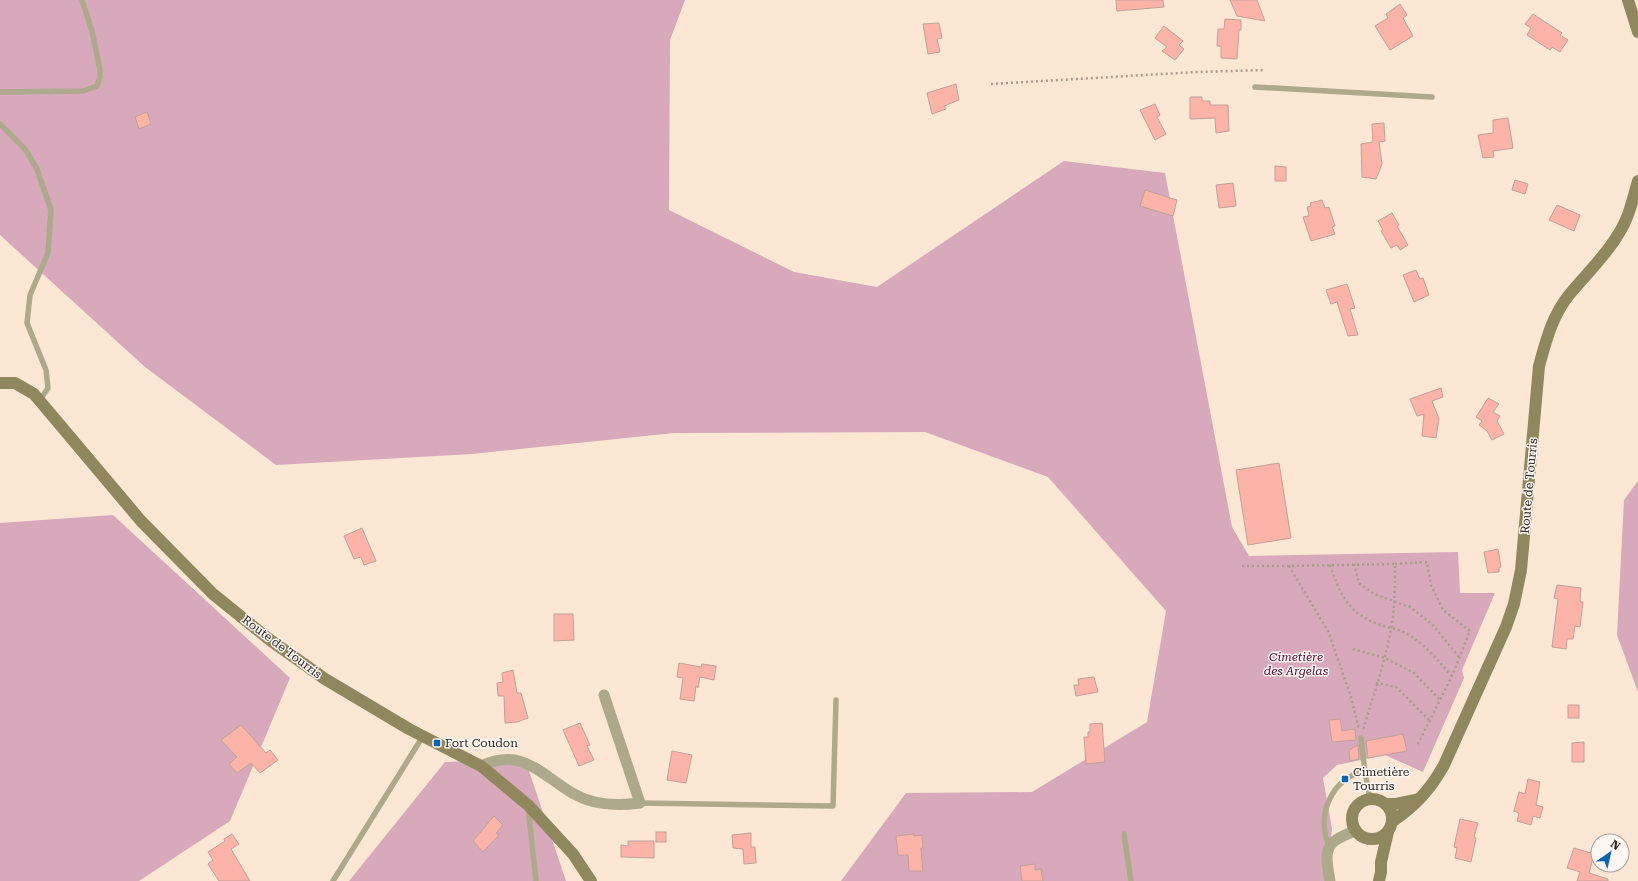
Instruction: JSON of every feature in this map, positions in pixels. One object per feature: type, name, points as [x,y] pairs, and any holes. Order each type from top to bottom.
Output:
[{"type":"street","points":[[1628,0],[1638,32]]},
{"type":"street","name":"Route de Tourris","points":[[1390,827],[1422,798],[1433,784],[1444,765],[1506,627],[1514,604],[1521,570],[1539,366],[1546,339],[1555,317],[1568,297],[1606,253],[1620,233],[1628,215],[1638,181]]},
{"type":"street","name":"Route de Tourris","points":[[0,383],[15,383],[34,394],[141,521],[213,594],[270,640],[325,679],[422,736],[481,766],[528,805],[572,854],[591,881]]},
{"type":"street","points":[[481,766],[492,760],[524,762],[537,768],[575,795],[599,804],[621,805],[640,803],[604,695]]},
{"type":"street","points":[[1390,827],[1382,837],[1368,839],[1361,836],[1352,823],[1354,811],[1362,802],[1370,799],[1378,800],[1386,804],[1408,802],[1422,798]]},
{"type":"street","points":[[1379,881],[1381,862],[1392,815],[1386,804]]},
{"type":"street","points":[[1330,881],[1327,855],[1330,847],[1335,840],[1356,830]]},
{"type":"street","points":[[1368,839],[1381,862]]},
{"type":"lane","points":[[0,92],[83,91],[97,86],[100,77],[100,70],[92,31],[82,0]]},
{"type":"lane","points":[[1255,87],[1432,97]]},
{"type":"lane","points":[[0,124],[25,149],[37,169],[51,210],[48,253],[30,295],[27,323],[46,370],[48,388],[40,400]]},
{"type":"lane","points":[[640,803],[833,806],[836,700]]},
{"type":"lane","points":[[333,881],[422,736]]},
{"type":"lane","points":[[1361,738],[1370,799]]},
{"type":"lane","points":[[1330,847],[1325,838],[1323,826],[1326,807],[1331,797],[1345,779],[1355,773],[1401,772]]},
{"type":"lane","points":[[528,805],[536,881]]},
{"type":"lane","points":[[1124,834],[1131,881]]},
{"type":"path","points":[[991,84],[1197,72],[1265,70]]},
{"type":"path","points":[[1242,566],[1395,564],[1427,562],[1431,585],[1443,610],[1470,631],[1441,701],[1429,720],[1417,746]]},
{"type":"path","points":[[1354,564],[1359,583],[1374,594],[1410,607],[1432,623],[1459,657]]},
{"type":"path","points":[[1361,738],[1376,683],[1385,658],[1391,628],[1395,602],[1395,564]]},
{"type":"path","points":[[1330,565],[1338,589],[1354,610],[1375,623],[1407,634],[1425,648],[1452,676]]},
{"type":"path","points":[[1289,566],[1328,630],[1352,700],[1361,738]]},
{"type":"path","points":[[1353,649],[1385,658],[1414,673],[1441,701]]},
{"type":"path","points":[[1376,683],[1396,687],[1429,720]]},
{"type":"green space","name":"Cimetière des Argelas","points":[[0,0],[685,0],[670,40],[669,210],[794,272],[877,287],[1064,161],[1165,173],[1232,527],[1249,556],[1458,552],[1460,593],[1495,593],[1462,670],[1464,678],[1423,772],[1385,755],[1337,765],[1323,778],[1332,829],[1326,881],[841,881],[906,793],[1032,792],[1147,722],[1166,611],[1048,477],[925,432],[674,433],[472,454],[276,465],[145,367],[0,235]]},
{"type":"green space","points":[[1638,481],[1638,692],[1617,635],[1624,500]]},
{"type":"green space","points":[[113,515],[290,678],[230,821],[139,881],[0,881],[0,523]]},
{"type":"green space","points":[[525,759],[566,881],[349,881],[445,762]]},
{"type":"building","points":[[1116,0],[1163,0],[1164,7],[1117,11]]},
{"type":"building","points":[[1230,0],[1257,0],[1265,21],[1237,16]]},
{"type":"building","points":[[1400,4],[1407,15],[1403,18],[1413,36],[1390,50],[1375,26],[1388,18],[1386,14]]},
{"type":"building","points":[[1533,14],[1562,33],[1560,35],[1568,40],[1560,52],[1552,47],[1550,50],[1527,35],[1531,28],[1525,24]]},
{"type":"building","points":[[1225,19],[1241,20],[1237,59],[1221,58],[1221,46],[1217,46],[1218,29],[1224,29]]},
{"type":"building","points":[[939,23],[942,38],[937,39],[940,52],[928,54],[923,24]]},
{"type":"building","points":[[1164,26],[1183,41],[1179,45],[1184,49],[1175,60],[1162,51],[1167,47],[1155,38]]},
{"type":"building","points":[[956,84],[959,100],[944,106],[946,109],[932,114],[927,93]]},
{"type":"building","points":[[1190,97],[1202,97],[1202,101],[1210,101],[1210,105],[1228,105],[1229,131],[1216,133],[1215,118],[1190,119]]},
{"type":"building","points":[[1155,104],[1160,115],[1157,117],[1166,134],[1155,140],[1140,110]]},
{"type":"building","points":[[147,112],[151,124],[139,129],[135,117]]},
{"type":"building","points":[[1508,118],[1513,148],[1493,151],[1494,157],[1483,158],[1478,135],[1493,133],[1493,120]]},
{"type":"building","points":[[1384,123],[1385,141],[1379,142],[1382,164],[1376,179],[1362,177],[1361,144],[1373,142],[1372,124]]},
{"type":"building","points":[[1275,166],[1286,167],[1286,181],[1275,181]]},
{"type":"building","points":[[1515,180],[1528,184],[1525,194],[1512,190]]},
{"type":"building","points":[[1233,183],[1236,206],[1219,208],[1216,185]]},
{"type":"building","points":[[1145,190],[1177,200],[1173,216],[1140,206]]},
{"type":"building","points":[[1322,200],[1325,208],[1329,207],[1335,226],[1332,227],[1335,234],[1311,241],[1303,217],[1309,216],[1307,207],[1311,206],[1310,203]]},
{"type":"building","points":[[1557,205],[1580,215],[1574,231],[1549,220]]},
{"type":"building","points":[[1392,213],[1399,225],[1397,226],[1408,245],[1400,250],[1397,245],[1391,248],[1381,231],[1383,230],[1378,221]]},
{"type":"building","points":[[1416,270],[1420,279],[1423,278],[1429,295],[1414,302],[1403,275]]},
{"type":"building","points":[[1347,284],[1355,308],[1350,309],[1358,335],[1348,336],[1337,302],[1331,304],[1326,290]]},
{"type":"building","points":[[1441,388],[1443,397],[1432,401],[1439,419],[1436,438],[1422,436],[1424,414],[1417,416],[1410,399]]},
{"type":"building","points":[[1488,398],[1499,404],[1493,412],[1500,416],[1497,421],[1504,434],[1492,440],[1487,431],[1479,425],[1482,421],[1476,417]]},
{"type":"building","points":[[1279,463],[1291,538],[1248,545],[1236,470]]},
{"type":"building","points":[[362,528],[376,561],[364,565],[361,557],[354,559],[344,536]]},
{"type":"building","points":[[1498,549],[1501,567],[1499,568],[1499,572],[1488,573],[1484,552]]},
{"type":"building","points":[[1557,585],[1581,588],[1580,602],[1583,602],[1580,627],[1575,626],[1573,639],[1567,639],[1566,649],[1552,647],[1558,599],[1554,598]]},
{"type":"building","points":[[554,614],[573,614],[574,640],[554,641]]},
{"type":"building","points":[[679,663],[701,667],[702,664],[716,666],[714,680],[700,677],[698,688],[696,686],[694,701],[680,699],[683,678],[677,677]]},
{"type":"building","points":[[513,670],[517,693],[521,693],[528,718],[517,722],[505,723],[504,696],[498,696],[497,683],[503,682],[502,673]]},
{"type":"building","points":[[1094,677],[1098,692],[1076,696],[1074,685],[1079,685],[1078,679]]},
{"type":"building","points":[[1568,705],[1579,705],[1579,718],[1568,718]]},
{"type":"building","points":[[1340,719],[1342,731],[1355,729],[1356,740],[1332,742],[1329,720]]},
{"type":"building","points":[[580,723],[590,745],[587,746],[594,760],[579,766],[563,730]]},
{"type":"building","points":[[1102,723],[1105,762],[1086,764],[1084,737],[1088,737],[1088,732],[1090,732],[1090,724]]},
{"type":"building","points":[[241,725],[266,753],[270,750],[278,760],[260,773],[251,763],[237,773],[229,764],[237,757],[221,740]]},
{"type":"building","points":[[1403,734],[1407,751],[1368,758],[1366,741]]},
{"type":"building","points":[[1584,742],[1584,762],[1572,762],[1572,743]]},
{"type":"building","points":[[1358,745],[1359,759],[1350,761],[1349,750]]},
{"type":"building","points":[[672,751],[692,755],[686,783],[667,780]]},
{"type":"building","points":[[1528,779],[1540,782],[1536,805],[1543,807],[1540,818],[1533,816],[1531,825],[1517,821],[1519,813],[1514,811],[1519,792],[1525,794]]},
{"type":"building","points":[[494,816],[503,825],[496,833],[499,835],[483,852],[473,841]]},
{"type":"building","points":[[1460,819],[1478,823],[1474,837],[1476,838],[1471,862],[1455,858],[1457,848],[1454,847]]},
{"type":"building","points":[[656,832],[666,832],[666,842],[656,842]]},
{"type":"building","points":[[751,833],[751,847],[755,847],[756,863],[744,864],[743,849],[733,848],[732,835]]},
{"type":"building","points":[[232,834],[239,844],[231,849],[250,881],[219,881],[208,864],[213,860],[208,852],[225,841],[224,839]]},
{"type":"building","points":[[914,834],[914,836],[922,835],[923,848],[921,848],[923,871],[909,871],[908,855],[898,855],[896,836]]},
{"type":"building","points":[[628,841],[654,841],[654,858],[621,857],[621,845],[628,846]]},
{"type":"building","points":[[1574,848],[1590,853],[1589,873],[1608,879],[1608,881],[1577,881],[1580,872],[1567,868]]},
{"type":"building","points":[[1035,864],[1035,870],[1041,869],[1043,881],[1022,881],[1020,866]]},
{"type":"place","name":"Fort Coudon","points":[[437,743]]},
{"type":"place","name":"Cimetière Tourris","points":[[1345,779]]}]
